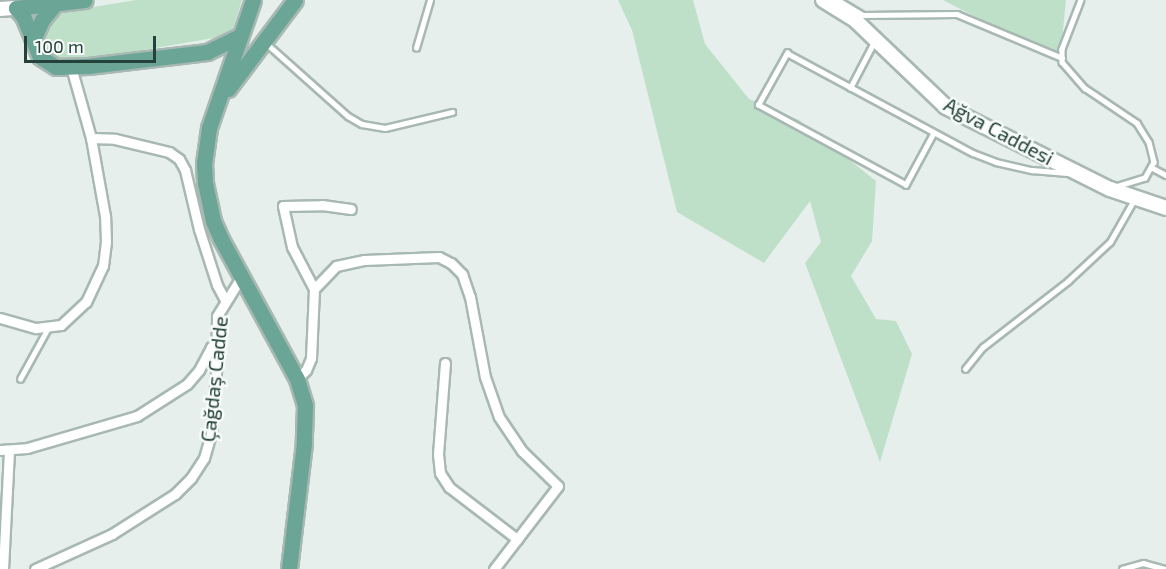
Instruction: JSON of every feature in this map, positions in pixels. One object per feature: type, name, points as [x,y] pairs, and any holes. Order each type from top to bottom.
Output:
[{"type":"main road","points":[[5,6],[33,7],[85,0]]},
{"type":"main road","points":[[253,0],[218,101],[206,144],[205,183],[213,221],[240,279],[297,379],[305,406],[289,569]]},
{"type":"main road","points":[[218,101],[294,0]]},
{"type":"main road","points":[[34,38],[42,20],[54,5]]},
{"type":"main road","points":[[5,6],[23,16],[40,57],[47,63],[71,68],[207,52],[240,36]]},
{"type":"main road","points":[[33,7],[34,38]]},
{"type":"main road","points":[[207,52],[232,64]]},
{"type":"street","name":"Ağva Caddesi","points":[[823,0],[856,21],[946,107],[1110,189],[1166,207]]},
{"type":"street","points":[[0,318],[36,327],[48,328],[61,325],[81,308],[95,288],[103,266],[106,242],[105,216],[91,138],[71,68]]},
{"type":"street","points":[[91,138],[115,139],[169,152],[179,159],[185,170],[199,230],[217,285],[225,300]]},
{"type":"street","points":[[297,379],[306,370],[311,358],[314,290],[292,247],[283,206],[322,205],[351,209]]},
{"type":"street","points":[[314,290],[331,268],[345,262],[432,257],[445,259],[459,270],[470,297],[485,377],[499,417],[522,451],[558,486],[494,569]]},
{"type":"street","name":"Çağdaş Cadde","points":[[35,569],[112,534],[176,494],[191,478],[204,458],[211,433],[217,316],[240,279]]},
{"type":"street","points":[[3,569],[5,450],[123,421],[145,412],[187,384],[199,370],[211,347],[216,344]]},
{"type":"street","points":[[445,363],[437,460],[440,473],[449,487],[517,539]]},
{"type":"lane","points":[[416,48],[430,0]]},
{"type":"lane","points":[[838,0],[863,15],[957,14],[1062,58]]},
{"type":"lane","points":[[1081,0],[1062,50],[1062,62],[1085,88],[1137,123],[1149,142],[1154,162],[1145,178],[1110,189]]},
{"type":"lane","points":[[850,88],[875,40]]},
{"type":"lane","points":[[263,42],[348,116],[362,124],[377,128],[393,127],[452,112]]},
{"type":"lane","points":[[934,133],[906,185],[758,105],[787,53],[934,133],[996,162],[1032,171],[1081,175]]},
{"type":"lane","points":[[1151,167],[1166,175]]},
{"type":"lane","points":[[965,369],[983,347],[1068,281],[1110,242],[1136,197]]},
{"type":"lane","points":[[20,379],[48,328]]},
{"type":"lane","points":[[1122,569],[1143,563],[1166,569]]},
{"type":"green space","points":[[136,0],[242,0],[231,35],[63,64],[51,59],[44,44],[45,31],[51,21],[64,12]]},
{"type":"green space","points":[[618,0],[693,0],[705,44],[749,99],[799,120],[876,181],[872,241],[851,276],[876,319],[896,321],[912,354],[880,462],[805,263],[821,242],[810,201],[764,263],[677,212],[632,30]]},
{"type":"green space","points":[[943,0],[1066,0],[1060,60]]}]
